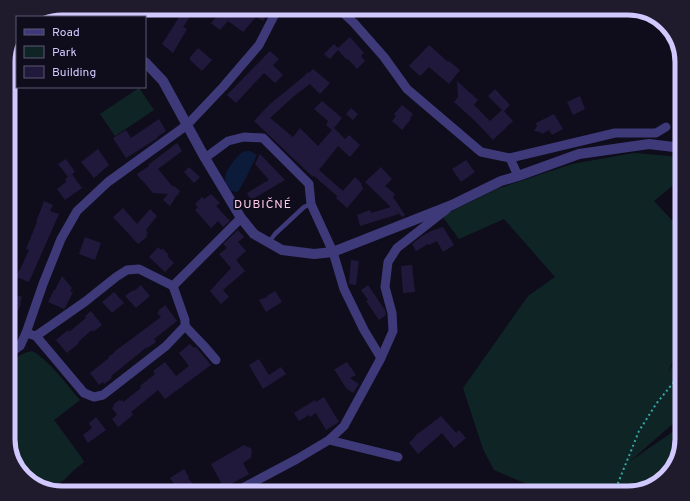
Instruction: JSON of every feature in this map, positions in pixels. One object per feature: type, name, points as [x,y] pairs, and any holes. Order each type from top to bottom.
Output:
[{"type":"street","points":[[15,349],[20,346],[26,333],[61,239],[77,210],[108,182],[187,125],[223,87],[259,45],[274,15]]},
{"type":"street","points":[[345,15],[384,57],[407,89],[481,152],[510,158],[615,133],[656,133],[666,127]]},
{"type":"street","points":[[146,63],[163,82],[205,158],[241,218],[254,234],[282,250],[314,254],[334,252],[452,205],[501,181],[579,154],[649,144],[675,147]]},
{"type":"street","points":[[205,158],[228,141],[244,137],[263,138],[309,184],[311,204],[334,252],[344,289],[364,330],[381,358]]},
{"type":"street","points":[[510,158],[518,176]]},
{"type":"street","points":[[246,486],[329,440],[344,426],[381,358],[393,331],[392,313],[385,287],[388,262],[397,248],[452,205]]},
{"type":"street","points":[[173,286],[241,218]]},
{"type":"street","points":[[36,336],[86,301],[116,277],[127,270],[139,270],[173,286],[185,326],[216,360]]},
{"type":"street","points":[[26,333],[36,336],[84,393],[94,397],[103,395],[143,364],[166,346],[185,326]]},
{"type":"street","points":[[329,440],[398,457]]},
{"type":"lane","points":[[268,242],[304,207],[311,204]]},
{"type":"path","points":[[617,486],[639,431],[656,404],[675,381]]},
{"type":"green space","points":[[139,88],[154,110],[115,136],[100,114]]},
{"type":"green space","points":[[634,153],[675,156],[675,184],[654,201],[675,224],[675,355],[668,373],[675,360],[675,422],[629,462],[675,429],[675,445],[670,460],[657,476],[649,481],[634,486],[532,486],[494,470],[483,449],[463,388],[528,296],[555,277],[504,219],[459,239],[442,216],[497,189],[572,164]]},
{"type":"green space","points":[[32,351],[51,366],[80,400],[54,420],[84,462],[56,485],[47,484],[39,480],[27,470],[21,462],[15,442],[15,359]]},
{"type":"water","points":[[244,151],[250,151],[257,155],[239,190],[237,192],[231,191],[225,181],[227,171],[241,153]]},
{"type":"building","points":[[181,15],[191,15],[183,27],[187,29],[173,53],[162,44]]},
{"type":"building","points":[[217,15],[267,15],[263,21],[256,17],[243,32],[228,21],[220,30],[211,23]]},
{"type":"building","points":[[350,37],[364,53],[361,56],[365,61],[357,69],[338,50],[330,59],[324,54],[334,44],[338,48]]},
{"type":"building","points":[[429,45],[448,62],[449,61],[460,70],[449,84],[429,67],[420,76],[409,66]]},
{"type":"building","points":[[198,48],[212,60],[202,71],[190,60],[190,57]]},
{"type":"building","points":[[270,51],[279,59],[273,65],[283,75],[275,83],[264,73],[236,103],[227,95]]},
{"type":"building","points":[[313,69],[330,83],[320,94],[310,84],[294,96],[270,118],[293,137],[300,128],[318,146],[332,130],[326,125],[328,121],[314,109],[322,101],[342,118],[334,128],[345,139],[349,135],[360,145],[350,157],[338,146],[319,170],[343,191],[355,177],[361,183],[363,189],[347,208],[336,198],[337,196],[314,176],[313,177],[254,121],[269,105]]},
{"type":"building","points":[[457,81],[478,100],[474,105],[490,121],[502,110],[488,96],[495,89],[510,105],[504,111],[513,121],[493,140],[454,102],[458,97]]},
{"type":"building","points":[[580,96],[585,109],[573,115],[567,102]]},
{"type":"building","points":[[402,105],[413,114],[402,130],[392,121],[396,116],[394,114]]},
{"type":"building","points":[[351,108],[358,114],[353,120],[346,114]]},
{"type":"building","points":[[554,114],[563,129],[552,135],[549,130],[542,134],[534,131],[537,126],[536,123]]},
{"type":"building","points":[[159,119],[166,131],[157,137],[158,138],[126,158],[113,138],[126,130],[131,138]]},
{"type":"building","points":[[177,143],[182,151],[158,169],[173,187],[174,186],[180,191],[178,194],[179,195],[177,195],[170,206],[163,200],[168,194],[153,193],[137,174]]},
{"type":"building","points":[[98,149],[109,165],[94,178],[81,162]]},
{"type":"building","points":[[260,154],[285,180],[251,200],[247,193],[269,180],[255,164]]},
{"type":"building","points":[[66,159],[75,172],[68,177],[58,164]]},
{"type":"building","points":[[466,160],[475,172],[461,182],[452,169]]},
{"type":"building","points":[[189,167],[200,177],[194,183],[184,172]]},
{"type":"building","points":[[381,167],[392,179],[385,186],[395,194],[393,197],[405,215],[403,217],[393,208],[399,214],[360,226],[357,215],[370,210],[371,213],[391,207],[365,182]]},
{"type":"building","points":[[72,174],[82,188],[65,200],[57,189],[66,182],[65,179]]},
{"type":"building","points":[[211,194],[220,203],[216,206],[230,221],[223,227],[218,221],[211,228],[195,210],[198,207],[195,204],[202,197],[204,199]]},
{"type":"building","points":[[44,201],[53,205],[50,211],[59,214],[29,282],[16,277],[29,250],[26,249]]},
{"type":"building","points":[[123,208],[137,224],[150,209],[157,216],[146,230],[148,233],[146,235],[148,236],[138,244],[113,217]]},
{"type":"building","points":[[443,227],[454,245],[443,252],[437,241],[416,251],[412,244],[431,231]]},
{"type":"building","points":[[238,230],[244,237],[238,242],[246,251],[236,260],[245,271],[223,290],[229,297],[221,304],[210,291],[231,268],[219,254],[227,248],[223,244]]},
{"type":"building","points":[[85,237],[101,243],[95,260],[79,254]]},
{"type":"building","points":[[158,247],[161,250],[162,248],[169,255],[167,256],[174,263],[165,272],[149,257]]},
{"type":"building","points":[[351,260],[359,261],[356,285],[349,284]]},
{"type":"building","points":[[412,265],[415,292],[403,293],[401,266]]},
{"type":"building","points":[[62,276],[72,288],[70,291],[73,292],[64,309],[48,302]]},
{"type":"building","points":[[141,285],[150,296],[136,308],[125,296]]},
{"type":"building","points":[[368,285],[385,310],[386,315],[379,320],[366,301],[368,300],[361,290]]},
{"type":"building","points":[[275,291],[282,302],[266,312],[259,300],[267,297]]},
{"type":"building","points":[[114,292],[124,303],[112,313],[102,302]]},
{"type":"building","points":[[15,294],[22,297],[18,311],[15,310]]},
{"type":"building","points":[[165,305],[177,321],[154,339],[156,342],[147,347],[111,376],[112,378],[104,384],[103,382],[99,385],[90,373],[109,358],[108,357],[114,352],[161,317],[157,313]]},
{"type":"building","points":[[91,311],[102,325],[93,332],[92,330],[67,353],[56,340],[68,330],[69,332],[86,318],[85,316]]},
{"type":"building","points":[[190,344],[194,348],[196,347],[211,365],[165,399],[158,390],[131,412],[133,415],[118,427],[112,419],[117,415],[112,408],[114,406],[113,405],[119,400],[122,400],[123,402],[141,388],[140,386],[155,374],[153,371],[165,362],[176,376],[189,366],[179,353]]},
{"type":"building","points":[[259,359],[269,375],[281,367],[286,374],[263,389],[249,365]]},
{"type":"building","points":[[347,362],[356,375],[350,378],[359,384],[353,393],[346,388],[334,369]]},
{"type":"building","points":[[324,397],[339,422],[326,430],[316,413],[299,421],[294,413],[315,400],[316,402]]},
{"type":"building","points":[[441,416],[456,433],[459,430],[466,438],[454,448],[442,433],[418,454],[409,443],[417,434]]},
{"type":"building","points":[[96,417],[106,430],[88,443],[83,435],[92,428],[89,423]]},
{"type":"building","points":[[244,445],[252,449],[251,458],[243,463],[249,474],[228,486],[223,486],[211,464]]},
{"type":"building","points":[[184,469],[189,477],[188,478],[193,484],[190,486],[174,486],[175,485],[170,478]]},
{"type":"district","name":"DUBIČNÉ","points":[[263,205]]}]
